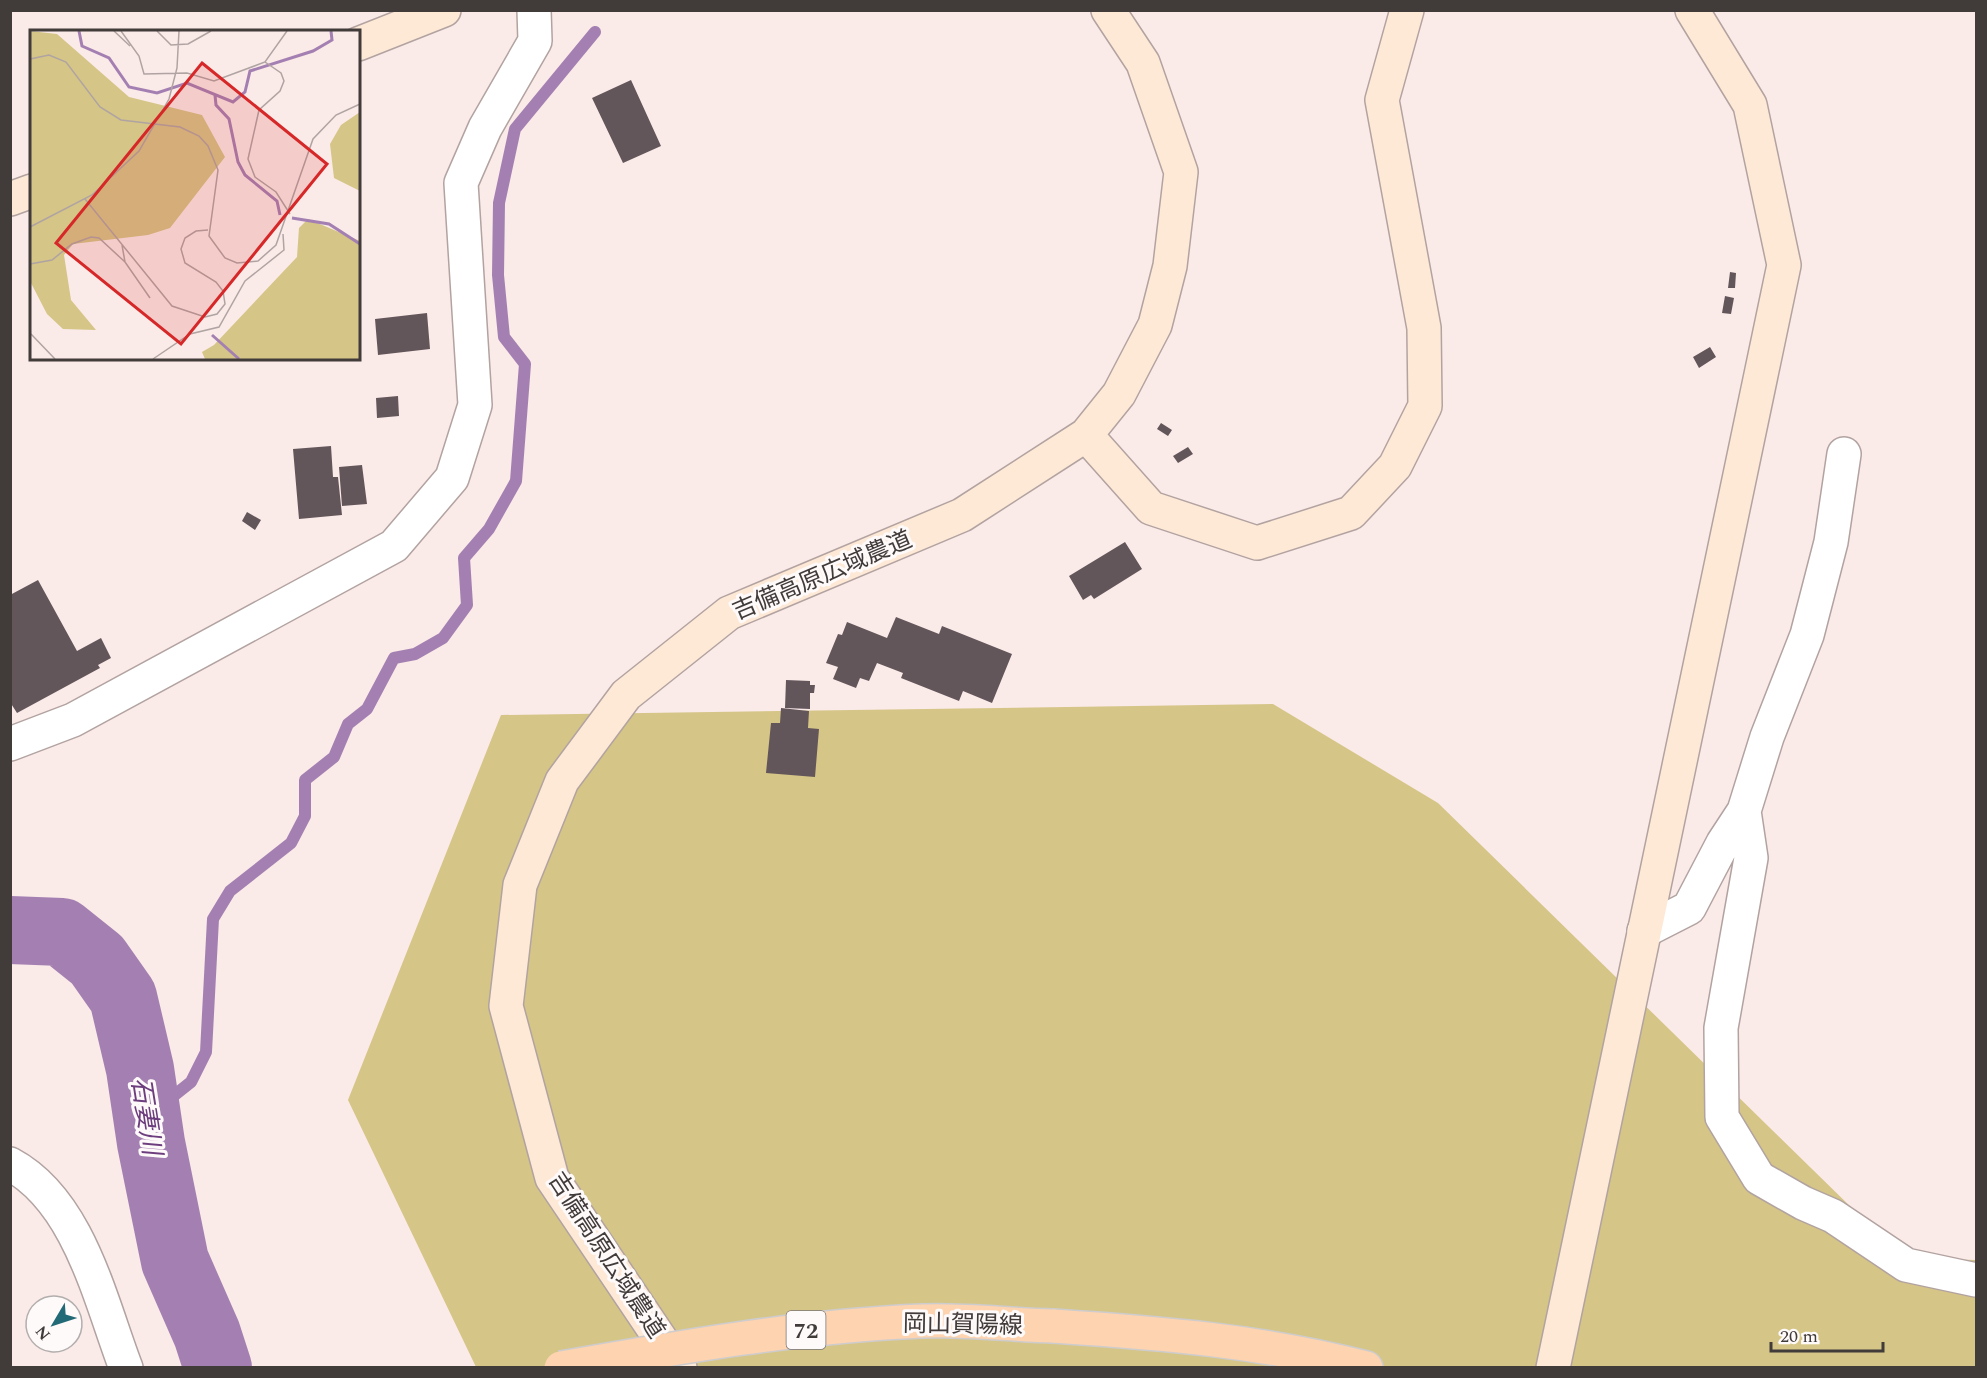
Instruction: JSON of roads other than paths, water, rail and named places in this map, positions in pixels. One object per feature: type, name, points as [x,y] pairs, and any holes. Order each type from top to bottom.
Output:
[{"type":"main road","name":"岡山賀陽線","points":[[561,1368],[692,1346],[826,1328],[924,1321],[1179,1334],[1308,1353],[1366,1368]]},
{"type":"street","points":[[360,43],[444,10]]},
{"type":"street","points":[[10,744],[73,720],[394,546],[452,478],[475,405],[462,183],[485,128],[535,41],[534,10]]},
{"type":"street","name":"吉備高原広域農道","points":[[680,1368],[552,1178],[506,1006],[520,885],[562,781],[626,695],[729,613],[962,515],[1086,435],[1119,394],[1155,325],[1170,266],[1181,172],[1143,63],[1108,10]]},
{"type":"street","points":[[1086,435],[1150,508],[1257,543],[1350,513],[1395,466],[1425,406],[1424,327],[1382,100],[1407,10]]},
{"type":"street","points":[[1553,1368],[1784,265],[1750,105],[1692,10]]},
{"type":"street","points":[[10,199],[30,192]]},
{"type":"street","points":[[1644,931],[1689,908],[1723,843],[1744,811],[1767,737],[1807,635],[1832,542],[1844,454]]},
{"type":"street","points":[[1744,811],[1751,858],[1721,1029],[1722,1117],[1759,1178],[1803,1203],[1833,1216],[1906,1265],[1977,1280]]},
{"type":"street","points":[[10,1164],[21,1170],[54,1202],[74,1230],[126,1368]]},
{"type":"waterway","points":[[147,1117],[191,1082],[206,1052],[213,919],[230,891],[291,843],[305,816],[305,780],[334,757],[348,724],[367,709],[394,658],[415,654],[443,638],[467,605],[464,558],[489,529],[516,481],[525,364],[504,337],[498,275],[499,203],[515,129],[595,32]]},
{"type":"waterway","name":"石妻川","points":[[10,930],[62,932],[97,960],[123,997],[140,1069],[151,1143],[175,1261],[207,1334],[218,1368]]}]
